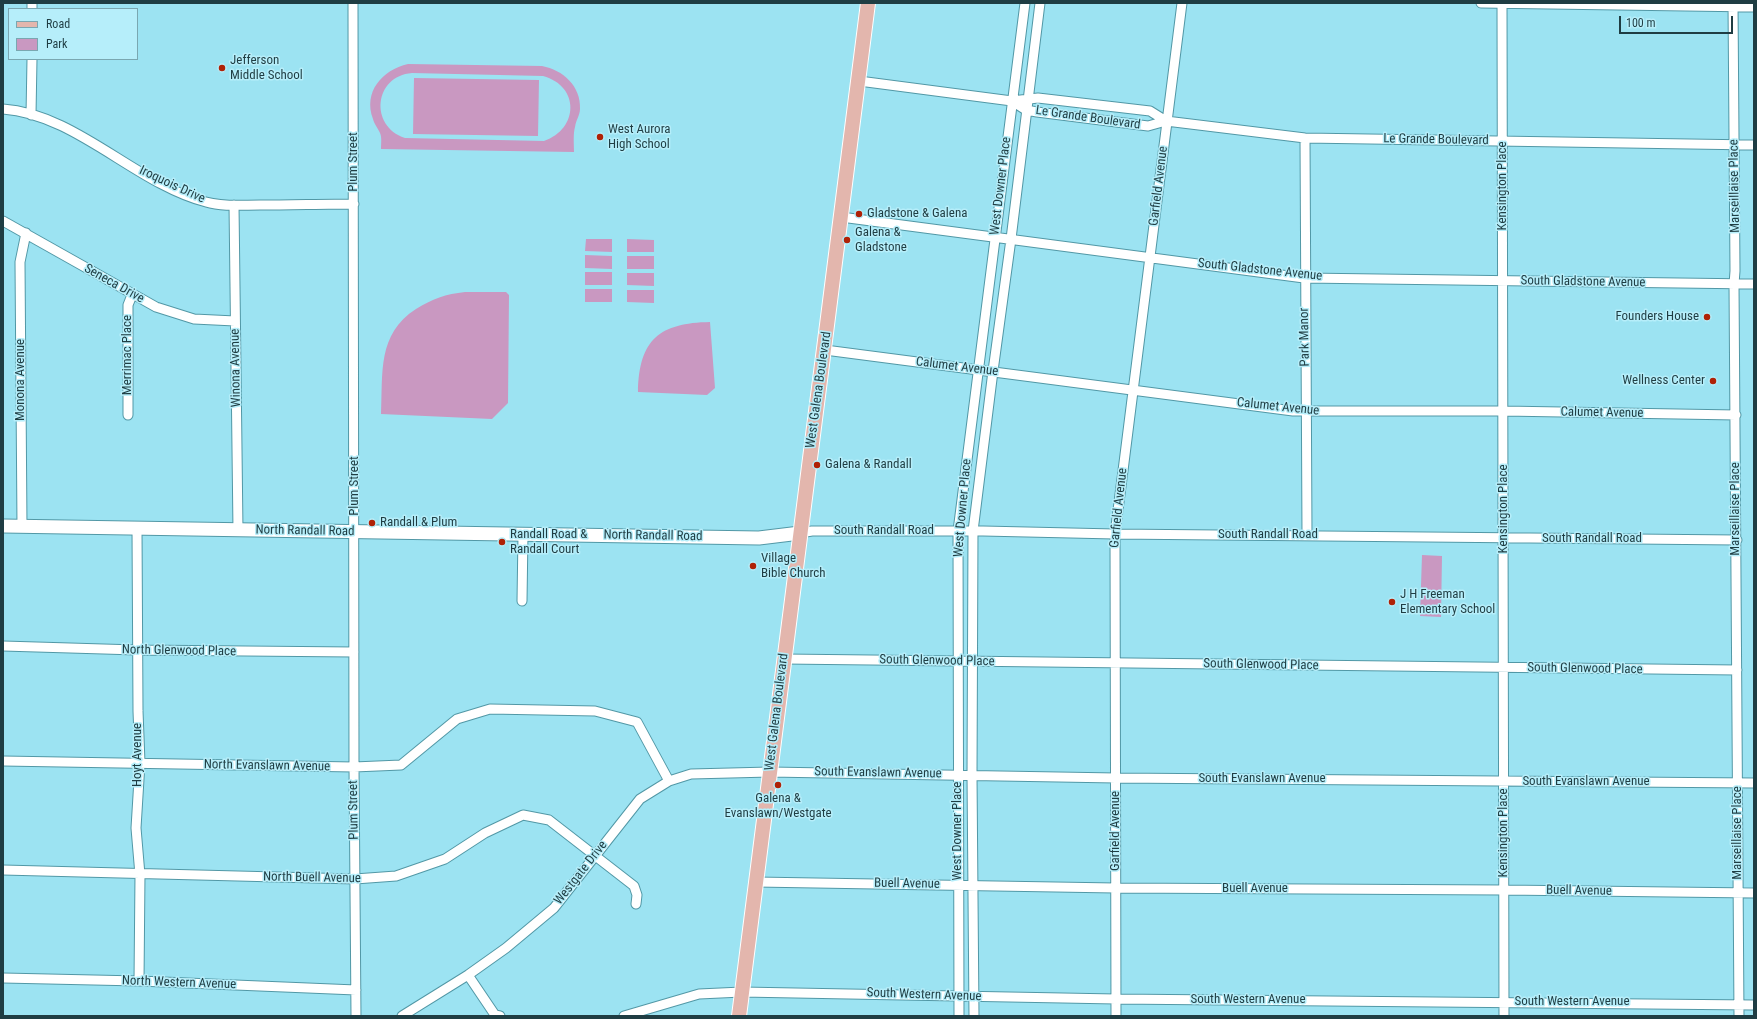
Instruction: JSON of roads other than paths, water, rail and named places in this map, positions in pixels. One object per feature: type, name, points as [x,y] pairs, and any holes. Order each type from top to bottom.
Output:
[{"type":"main road","name":"West Galena Boulevard","points":[[739,1016],[868,3]]},
{"type":"main road","name":"North Randall Road","points":[[3,526],[238,531],[759,538],[800,533]]},
{"type":"street","name":"Plum Street","points":[[354,3],[354,767],[356,1016]]},
{"type":"street","name":"West Downer Place","points":[[959,1016],[957,661],[958,531],[979,370],[994,237],[1025,3]]},
{"type":"street","name":"West Downer Place","points":[[974,1016],[972,775],[973,531],[1040,3]]},
{"type":"street","name":"Garfield Avenue","points":[[1116,1016],[1114,534],[1182,3]]},
{"type":"street","points":[[1481,3],[1733,5],[1754,7]]},
{"type":"street","name":"Kensington Place","points":[[1502,3],[1504,1016]]},
{"type":"street","name":"Marseillaise Place","points":[[1733,5],[1736,271],[1734,284],[1737,540],[1739,1016]]},
{"type":"street","points":[[31,115],[32,60]]},
{"type":"street","name":"Le Grande Boulevard","points":[[859,81],[1012,101],[1038,98],[1150,111],[1166,121]]},
{"type":"street","name":"Le Grande Boulevard","points":[[1012,101],[1026,110],[1037,112],[1148,126],[1166,121],[1305,138],[1754,145]]},
{"type":"street","name":"Iroquois Drive","points":[[3,109],[44,118],[71,131],[180,192],[206,202],[234,205],[354,204]]},
{"type":"street","name":"Park Manor","points":[[1305,138],[1304,278],[1307,535]]},
{"type":"street","name":"Winona Avenue","points":[[234,205],[238,531]]},
{"type":"street","name":"South Gladstone Avenue","points":[[841,217],[1304,278],[1754,284]]},
{"type":"street","name":"Seneca Drive","points":[[3,221],[132,295],[156,307],[194,319],[235,321]]},
{"type":"street","name":"Monona Avenue","points":[[22,527],[20,262],[26,233]]},
{"type":"street","name":"Merrimac Place","points":[[128,415],[128,305],[132,295]]},
{"type":"street","name":"Calumet Avenue","points":[[825,350],[1306,411],[1504,411],[1736,415]]},
{"type":"street","name":"Hoyt Avenue","points":[[137,529],[137,650],[140,763],[136,828],[140,875],[139,981]]},
{"type":"street","name":"South Randall Road","points":[[800,533],[810,531],[973,531],[1114,534],[1737,540]]},
{"type":"street","points":[[522,601],[523,535]]},
{"type":"street","name":"North Glenwood Place","points":[[3,646],[137,650],[354,652]]},
{"type":"street","name":"South Glenwood Place","points":[[784,658],[1737,670]]},
{"type":"street","name":"North Evanslawn Avenue","points":[[3,760],[354,767],[401,765],[457,719],[490,709],[595,711],[637,722],[669,781]]},
{"type":"street","name":"South Evanslawn Avenue","points":[[770,772],[958,774],[1116,778],[1754,783]]},
{"type":"street","name":"Westgate Drive","points":[[402,1016],[468,975],[506,948],[554,908],[594,855],[640,799],[669,781],[691,774],[770,772]]},
{"type":"street","name":"North Buell Avenue","points":[[3,870],[355,880],[396,876],[445,859],[485,833],[523,815],[549,820],[634,886],[637,895],[636,904]]},
{"type":"street","name":"Buell Avenue","points":[[756,882],[1116,888],[1754,893]]},
{"type":"street","points":[[468,975],[495,1015],[500,1016]]},
{"type":"street","name":"North Western Avenue","points":[[3,978],[139,981],[356,990]]},
{"type":"street","points":[[624,1016],[700,994],[742,992]]},
{"type":"street","name":"South Western Avenue","points":[[742,992],[1116,999],[1754,1004]]},
{"type":"place","name":"Jefferson Middle School","points":[[222,68]]},
{"type":"place","name":"West Aurora High School","points":[[600,137]]},
{"type":"place","name":"Gladstone & Galena","points":[[859,214]]},
{"type":"place","name":"Galena & Gladstone","points":[[847,240]]},
{"type":"place","name":"Founders House","points":[[1707,317]]},
{"type":"place","name":"Wellness Center","points":[[1713,381]]},
{"type":"place","name":"Galena & Randall","points":[[817,465]]},
{"type":"place","name":"Randall & Plum","points":[[372,523]]},
{"type":"place","name":"Randall Road & Randall Court","points":[[502,542]]},
{"type":"place","name":"Village Bible Church","points":[[753,566]]},
{"type":"place","name":"J H Freeman Elementary School","points":[[1392,602]]},
{"type":"place","name":"Galena & Evanslawn/Westgate","points":[[778,785]]}]
